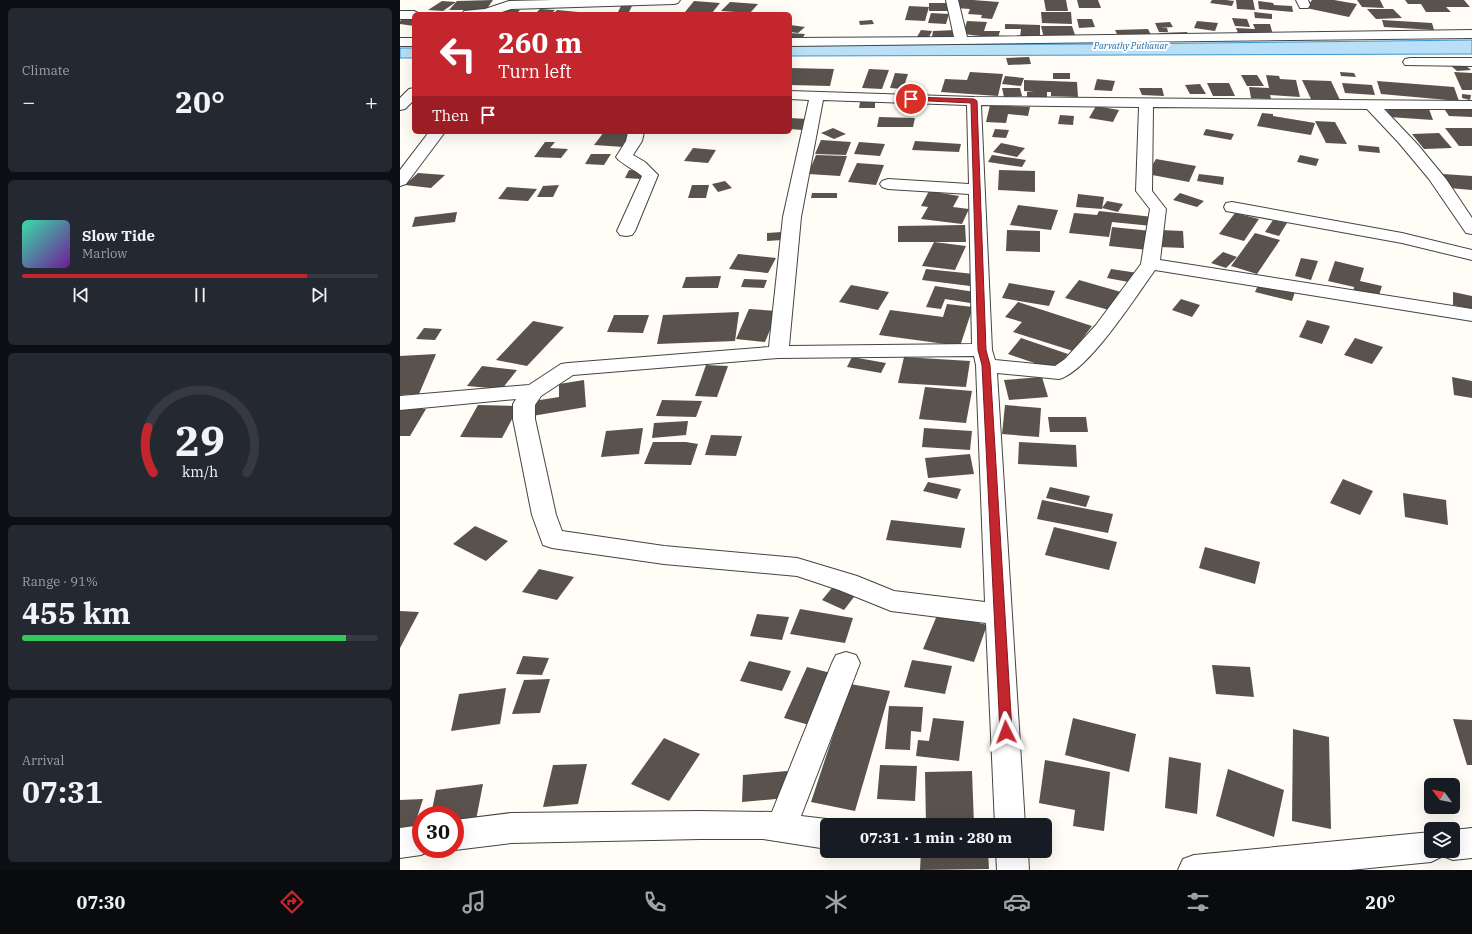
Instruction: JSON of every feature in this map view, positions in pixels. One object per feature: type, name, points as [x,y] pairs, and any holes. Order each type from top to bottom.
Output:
[{"type":"street","points":[[490,12],[509,5],[674,0]]},
{"type":"street","points":[[952,0],[961,41]]},
{"type":"street","points":[[400,15],[412,15]]},
{"type":"street","points":[[792,42],[1472,34]]},
{"type":"street","points":[[400,42],[412,42]]},
{"type":"street","points":[[1410,62],[1472,62]]},
{"type":"street","points":[[400,90],[412,91]]},
{"type":"street","points":[[400,106],[412,93]]},
{"type":"street","points":[[792,95],[974,101],[1372,105],[1472,104]]},
{"type":"street","points":[[778,352],[792,217],[808,144],[816,96]]},
{"type":"street","points":[[974,101],[984,358],[1010,818]]},
{"type":"street","points":[[999,614],[891,601],[848,583],[797,567],[664,554],[552,539],[544,516],[524,418],[524,404],[534,391],[568,369],[778,352],[984,358],[1059,373],[1072,362],[1103,329],[1150,264],[1158,210],[1144,191],[1146,103]]},
{"type":"street","points":[[1372,105],[1399,132],[1436,177],[1464,220],[1472,229]]},
{"type":"street","points":[[400,181],[435,134]]},
{"type":"street","points":[[626,231],[650,175],[639,165],[624,157],[634,141],[636,134]]},
{"type":"street","points":[[888,184],[977,190]]},
{"type":"street","points":[[1232,207],[1402,238],[1472,255]]},
{"type":"street","points":[[1150,264],[1472,314]]},
{"type":"street","points":[[400,402],[534,391]]},
{"type":"street","points":[[781,828],[846,663]]},
{"type":"street","points":[[464,834],[511,828],[732,825],[763,825],[820,833]]},
{"type":"street","points":[[400,843],[412,841]]},
{"type":"street","points":[[1460,844],[1472,843]]},
{"type":"street","points":[[1194,870],[1424,848]]},
{"type":"street","points":[[1012,858],[1013,870]]},
{"type":"water","name":"Parvathy Puthanar","points":[[1472,40],[1472,54],[792,56],[792,45],[1121,44]]},
{"type":"water","points":[[400,48],[412,48],[412,58],[400,58]]},
{"type":"building","points":[[493,0],[486,10],[449,10],[457,1]]},
{"type":"building","points":[[959,0],[999,2],[992,19],[981,18],[982,15],[968,14],[970,9],[955,8]]},
{"type":"building","points":[[1044,0],[1066,0],[1068,11],[1046,11]]},
{"type":"building","points":[[1077,0],[1098,0],[1101,8],[1079,8]]},
{"type":"building","points":[[1212,0],[1234,1],[1232,6],[1210,3]]},
{"type":"building","points":[[1236,0],[1253,0],[1255,10],[1237,9]]},
{"type":"building","points":[[1312,0],[1334,0],[1357,4],[1349,17],[1306,8]]},
{"type":"building","points":[[1357,0],[1380,0],[1384,8],[1362,7]]},
{"type":"building","points":[[1405,0],[1464,0],[1470,7],[1446,7],[1451,12],[1426,12],[1421,4],[1408,4]]},
{"type":"building","points":[[442,1],[456,2],[443,11],[428,10]]},
{"type":"building","points":[[694,1],[720,3],[713,12],[685,12]]},
{"type":"building","points":[[1258,1],[1273,3],[1274,5],[1292,6],[1293,12],[1259,9]]},
{"type":"building","points":[[730,2],[758,4],[751,12],[721,11]]},
{"type":"building","points":[[929,3],[950,3],[950,11],[929,11]]},
{"type":"building","points":[[621,6],[632,6],[629,12],[618,12]]},
{"type":"building","points":[[909,6],[929,7],[925,21],[905,20]]},
{"type":"building","points":[[505,9],[520,10],[518,12],[501,12]]},
{"type":"building","points":[[540,9],[555,10],[553,12],[537,12]]},
{"type":"building","points":[[1367,9],[1393,9],[1402,18],[1376,19]]},
{"type":"building","points":[[557,10],[578,12],[555,12]]},
{"type":"building","points":[[1041,12],[1071,12],[1072,24],[1042,23]]},
{"type":"building","points":[[1254,12],[1272,14],[1272,19],[1255,18]]},
{"type":"building","points":[[931,13],[949,14],[946,24],[928,23]]},
{"type":"building","points":[[406,17],[412,18],[412,26],[400,24],[400,21]]},
{"type":"building","points":[[1232,18],[1247,19],[1250,27],[1235,26]]},
{"type":"building","points":[[1077,19],[1092,19],[1095,27],[1079,28]]},
{"type":"building","points":[[872,20],[874,24],[860,25],[859,21]]},
{"type":"building","points":[[1382,20],[1432,23],[1434,30],[1384,27]]},
{"type":"building","points":[[967,21],[987,22],[984,31],[1000,31],[998,38],[963,34]]},
{"type":"building","points":[[1197,21],[1218,23],[1215,31],[1194,28]]},
{"type":"building","points":[[1170,22],[1173,27],[1160,28],[1167,28],[1168,32],[1159,32],[1155,23]]},
{"type":"building","points":[[1005,24],[1040,25],[1040,37],[1020,37],[1021,29],[1005,29]]},
{"type":"building","points":[[1253,24],[1270,24],[1273,35],[1238,33],[1236,28],[1255,29]]},
{"type":"building","points":[[792,25],[805,27],[798,33],[792,32]]},
{"type":"building","points":[[1041,26],[1072,26],[1076,38],[1044,38]]},
{"type":"building","points":[[1148,29],[1152,37],[1119,38],[1115,30]]},
{"type":"building","points":[[921,30],[932,31],[929,37],[917,37]]},
{"type":"building","points":[[956,30],[956,37],[932,37],[933,31]]},
{"type":"building","points":[[1187,32],[1190,38],[1162,38],[1159,33]]},
{"type":"building","points":[[792,33],[805,34],[802,39],[792,38]]},
{"type":"building","points":[[1029,57],[1031,64],[1008,65],[1006,58]]},
{"type":"building","points":[[1450,65],[1465,65],[1471,70],[1457,71]]},
{"type":"building","points":[[792,68],[834,69],[830,86],[792,85]]},
{"type":"building","points":[[869,69],[889,70],[882,89],[862,88]]},
{"type":"building","points":[[970,72],[1003,74],[998,96],[941,92],[945,79],[967,80]]},
{"type":"building","points":[[1340,72],[1354,73],[1356,77],[1341,76]]},
{"type":"building","points":[[1454,72],[1472,73],[1472,90],[1462,90]]},
{"type":"building","points":[[895,73],[908,74],[903,89],[890,88]]},
{"type":"building","points":[[1053,73],[1070,73],[1070,79],[1053,79]]},
{"type":"building","points":[[1241,75],[1257,75],[1264,86],[1247,86]]},
{"type":"building","points":[[1266,75],[1279,76],[1280,79],[1296,80],[1300,97],[1270,95],[1271,99],[1251,98],[1249,87],[1269,88]]},
{"type":"building","points":[[1005,76],[1024,78],[1021,86],[1002,84]]},
{"type":"building","points":[[1097,79],[1115,81],[1112,91],[1094,90]]},
{"type":"building","points":[[1024,80],[1077,82],[1078,97],[1051,96],[1051,92],[1047,92],[1047,97],[1027,97],[1027,92],[1034,92],[1024,91]]},
{"type":"building","points":[[1302,80],[1331,81],[1340,100],[1311,99]]},
{"type":"building","points":[[1377,81],[1454,87],[1459,101],[1381,94]]},
{"type":"building","points":[[1207,83],[1229,83],[1235,96],[1213,96]]},
{"type":"building","points":[[1342,83],[1372,85],[1375,95],[1345,93]]},
{"type":"building","points":[[1200,84],[1206,94],[1190,94],[1185,85]]},
{"type":"building","points":[[1002,88],[1020,88],[1022,96],[1004,97]]},
{"type":"building","points":[[1139,88],[1162,88],[1164,96],[1142,95]]},
{"type":"building","points":[[1462,94],[1471,95],[1470,100],[1462,98]]},
{"type":"building","points":[[860,102],[875,102],[875,108],[859,108]]},
{"type":"building","points":[[990,105],[1030,107],[1028,116],[1008,114],[1006,123],[986,122]]},
{"type":"building","points":[[1096,106],[1119,110],[1113,122],[1089,118]]},
{"type":"building","points":[[1386,106],[1429,109],[1433,120],[1389,117]]},
{"type":"building","points":[[1443,107],[1472,108],[1472,117],[1449,116]]},
{"type":"building","points":[[1262,113],[1315,123],[1311,135],[1257,126]]},
{"type":"building","points":[[1060,115],[1074,116],[1073,125],[1058,124]]},
{"type":"building","points":[[879,117],[915,118],[913,127],[877,127]]},
{"type":"building","points":[[792,118],[808,119],[802,130],[792,129]]},
{"type":"building","points":[[1315,121],[1335,122],[1347,144],[1326,143]]},
{"type":"building","points":[[833,128],[846,134],[834,139],[821,133]]},
{"type":"building","points":[[1445,128],[1472,128],[1472,146],[1459,146]]},
{"type":"building","points":[[995,129],[1009,130],[1006,138],[992,137]]},
{"type":"building","points":[[1206,129],[1234,134],[1231,140],[1203,135]]},
{"type":"building","points":[[1439,133],[1452,148],[1424,149],[1412,134]]},
{"type":"building","points":[[602,134],[633,134],[624,147],[594,145]]},
{"type":"building","points":[[821,140],[851,142],[846,155],[815,154]]},
{"type":"building","points":[[915,141],[961,144],[959,152],[912,150]]},
{"type":"building","points":[[545,142],[555,142],[550,148],[568,149],[561,158],[534,157]]},
{"type":"building","points":[[859,142],[885,144],[880,156],[854,154]]},
{"type":"building","points":[[1001,143],[1025,148],[1017,157],[993,152]]},
{"type":"building","points":[[1358,145],[1379,147],[1380,153],[1359,151]]},
{"type":"building","points":[[693,148],[716,150],[708,163],[684,161]]},
{"type":"building","points":[[591,154],[611,154],[604,165],[585,164]]},
{"type":"building","points":[[816,155],[847,156],[840,176],[808,174]]},
{"type":"building","points":[[992,155],[1026,160],[1022,167],[988,162]]},
{"type":"building","points":[[1300,155],[1319,159],[1316,166],[1297,162]]},
{"type":"building","points":[[1156,159],[1196,166],[1189,182],[1147,174]]},
{"type":"building","points":[[857,163],[884,165],[876,185],[848,182]]},
{"type":"building","points":[[629,170],[645,171],[641,179],[625,178]]},
{"type":"building","points":[[999,170],[1035,171],[1035,192],[998,190]]},
{"type":"building","points":[[418,173],[445,175],[431,188],[405,185]]},
{"type":"building","points":[[1199,174],[1224,177],[1223,185],[1197,181]]},
{"type":"building","points":[[1443,174],[1472,176],[1472,190],[1449,188]]},
{"type":"building","points":[[725,181],[732,188],[718,192],[712,184]]},
{"type":"building","points":[[559,185],[553,197],[537,197],[543,186]]},
{"type":"building","points":[[692,185],[709,185],[706,198],[688,198]]},
{"type":"building","points":[[507,187],[537,189],[528,201],[498,199]]},
{"type":"building","points":[[929,191],[959,196],[953,207],[969,209],[962,224],[921,219],[928,207],[921,206]]},
{"type":"building","points":[[812,193],[837,193],[837,198],[811,198]]},
{"type":"building","points":[[1180,193],[1204,201],[1197,207],[1173,200]]},
{"type":"building","points":[[1078,194],[1104,197],[1102,209],[1076,207]]},
{"type":"building","points":[[1107,201],[1123,204],[1118,212],[1102,208]]},
{"type":"building","points":[[1018,205],[1058,210],[1051,230],[1010,225]]},
{"type":"building","points":[[1099,211],[1153,217],[1152,226],[1112,222],[1109,237],[1069,233],[1074,213],[1097,215]]},
{"type":"building","points":[[457,212],[455,222],[412,227],[415,217]]},
{"type":"building","points":[[1235,213],[1259,219],[1244,241],[1219,234]]},
{"type":"building","points":[[1273,220],[1287,223],[1279,236],[1265,232]]},
{"type":"building","points":[[965,225],[966,242],[898,242],[898,226]]},
{"type":"building","points":[[1112,227],[1151,231],[1148,250],[1109,246]]},
{"type":"building","points":[[1007,230],[1040,231],[1040,252],[1006,251]]},
{"type":"building","points":[[1160,230],[1183,231],[1184,248],[1160,247]]},
{"type":"building","points":[[782,232],[782,240],[767,241],[767,233]]},
{"type":"building","points":[[1255,233],[1280,240],[1257,274],[1231,266]]},
{"type":"building","points":[[934,242],[966,246],[955,270],[922,266]]},
{"type":"building","points":[[1223,252],[1237,257],[1226,268],[1211,263]]},
{"type":"building","points":[[738,254],[776,258],[768,273],[729,269]]},
{"type":"building","points":[[1301,258],[1318,261],[1311,280],[1295,276]]},
{"type":"building","points":[[1335,261],[1364,268],[1360,281],[1382,286],[1378,298],[1353,293],[1354,287],[1328,281]]},
{"type":"building","points":[[926,269],[974,274],[970,286],[922,280]]},
{"type":"building","points":[[1111,269],[1138,273],[1134,283],[1107,278]]},
{"type":"building","points":[[721,276],[718,288],[682,288],[686,277]]},
{"type":"building","points":[[744,279],[767,280],[764,288],[741,287]]},
{"type":"building","points":[[1079,280],[1121,292],[1109,310],[1065,298]]},
{"type":"building","points":[[1009,283],[1055,291],[1049,306],[1002,298]]},
{"type":"building","points":[[1259,283],[1295,292],[1292,301],[1255,292]]},
{"type":"building","points":[[851,285],[889,292],[878,310],[839,302]]},
{"type":"building","points":[[935,286],[975,292],[970,303],[945,299],[941,309],[926,307]]},
{"type":"building","points":[[1453,292],[1472,296],[1472,309],[1453,305]]},
{"type":"building","points":[[1181,299],[1200,305],[1192,317],[1172,310]]},
{"type":"building","points":[[1018,302],[1092,326],[1073,351],[1013,332],[1022,322],[1005,317]]},
{"type":"building","points":[[947,304],[973,307],[960,346],[879,335],[890,310],[943,317]]},
{"type":"building","points":[[749,309],[778,311],[765,342],[736,339]]},
{"type":"building","points":[[739,312],[735,341],[657,344],[663,315]]},
{"type":"building","points":[[614,315],[649,315],[643,333],[607,332]]},
{"type":"building","points":[[1307,320],[1330,326],[1322,344],[1299,337]]},
{"type":"building","points":[[533,321],[564,327],[527,366],[496,360]]},
{"type":"building","points":[[424,328],[442,329],[435,340],[416,339]]},
{"type":"building","points":[[1021,338],[1068,354],[1055,370],[1008,354]]},
{"type":"building","points":[[1355,338],[1383,347],[1372,364],[1344,355]]},
{"type":"building","points":[[436,354],[419,394],[400,395],[400,356]]},
{"type":"building","points":[[852,357],[886,363],[881,373],[847,367]]},
{"type":"building","points":[[904,357],[970,361],[966,387],[898,383]]},
{"type":"building","points":[[706,365],[728,366],[717,397],[695,396]]},
{"type":"building","points":[[482,366],[517,370],[502,389],[467,386]]},
{"type":"building","points":[[1042,377],[1048,397],[1009,400],[1004,380]]},
{"type":"building","points":[[1452,377],[1472,381],[1472,398],[1454,395]]},
{"type":"building","points":[[584,380],[586,407],[526,417],[527,402],[559,397],[559,384]]},
{"type":"building","points":[[925,387],[972,391],[966,423],[919,419]]},
{"type":"building","points":[[662,400],[702,401],[696,417],[656,416]]},
{"type":"building","points":[[478,405],[519,406],[502,438],[460,437]]},
{"type":"building","points":[[1005,405],[1041,408],[1039,437],[1002,434]]},
{"type":"building","points":[[400,408],[426,409],[410,436],[400,436]]},
{"type":"building","points":[[1048,417],[1086,417],[1088,432],[1050,432]]},
{"type":"building","points":[[688,421],[686,435],[652,438],[654,423]]},
{"type":"building","points":[[643,428],[639,454],[601,457],[606,431]]},
{"type":"building","points":[[924,428],[972,431],[970,450],[922,447]]},
{"type":"building","points":[[711,435],[742,436],[736,456],[705,455]]},
{"type":"building","points":[[653,442],[686,442],[698,444],[691,465],[644,464]]},
{"type":"building","points":[[1019,442],[1076,445],[1077,467],[1018,464]]},
{"type":"building","points":[[970,454],[974,474],[928,478],[925,458]]},
{"type":"building","points":[[1343,479],[1373,491],[1360,515],[1330,503]]},
{"type":"building","points":[[928,482],[961,489],[957,499],[923,491]]},
{"type":"building","points":[[1050,487],[1090,496],[1086,507],[1046,498]]},
{"type":"building","points":[[1403,493],[1446,500],[1448,525],[1405,517]]},
{"type":"building","points":[[1042,500],[1113,514],[1108,533],[1037,519]]},
{"type":"building","points":[[891,520],[965,528],[961,548],[886,540]]},
{"type":"building","points":[[475,526],[508,541],[486,561],[453,544]]},
{"type":"building","points":[[1054,527],[1117,542],[1109,570],[1045,555]]},
{"type":"building","points":[[1205,547],[1260,562],[1255,584],[1199,568]]},
{"type":"building","points":[[539,569],[574,577],[557,600],[522,592]]},
{"type":"building","points":[[836,583],[857,593],[844,610],[822,600]]},
{"type":"building","points":[[800,609],[853,618],[845,643],[790,634]]},
{"type":"building","points":[[400,611],[419,612],[400,648]]},
{"type":"building","points":[[938,613],[987,625],[974,662],[923,649]]},
{"type":"building","points":[[757,614],[789,617],[782,640],[750,636]]},
{"type":"building","points":[[523,656],[549,658],[542,675],[516,674]]},
{"type":"building","points":[[912,660],[952,666],[945,694],[904,687]]},
{"type":"building","points":[[749,661],[791,671],[782,691],[740,681]]},
{"type":"building","points":[[1212,665],[1250,667],[1254,697],[1216,694]]},
{"type":"building","points":[[807,667],[835,674],[813,726],[784,718]]},
{"type":"building","points":[[550,679],[540,713],[512,714],[524,680]]},
{"type":"building","points":[[850,684],[890,691],[855,811],[811,802]]},
{"type":"building","points":[[506,688],[500,724],[451,731],[459,694]]},
{"type":"building","points":[[889,706],[923,707],[921,732],[911,731],[910,750],[885,749]]},
{"type":"building","points":[[933,718],[964,721],[959,761],[916,756],[918,740],[929,741]]},
{"type":"building","points":[[1073,718],[1136,734],[1129,772],[1065,755]]},
{"type":"building","points":[[1453,719],[1472,720],[1472,765],[1467,765]]},
{"type":"building","points":[[1293,729],[1329,737],[1331,829],[1292,821]]},
{"type":"building","points":[[664,738],[700,754],[669,801],[631,784]]},
{"type":"building","points":[[1169,757],[1201,763],[1197,814],[1165,808]]},
{"type":"building","points":[[1045,760],[1110,772],[1104,831],[1073,826],[1075,810],[1039,803]]},
{"type":"building","points":[[587,764],[578,804],[543,807],[553,765]]},
{"type":"building","points":[[880,765],[917,766],[915,801],[877,799]]},
{"type":"building","points":[[1228,769],[1284,790],[1274,837],[1216,816]]},
{"type":"building","points":[[787,771],[787,798],[742,802],[743,775]]},
{"type":"building","points":[[972,771],[974,818],[926,818],[925,772]]},
{"type":"building","points":[[483,784],[476,820],[464,822],[464,806],[433,806],[436,790]]},
{"type":"building","points":[[423,799],[421,806],[412,806],[412,830],[400,830],[400,800]]},
{"type":"building","points":[[921,858],[988,858],[989,869],[920,870]]},
{"type":"route","points":[[911,99],[974,101],[982,350],[986,365],[1006,732]]}]
